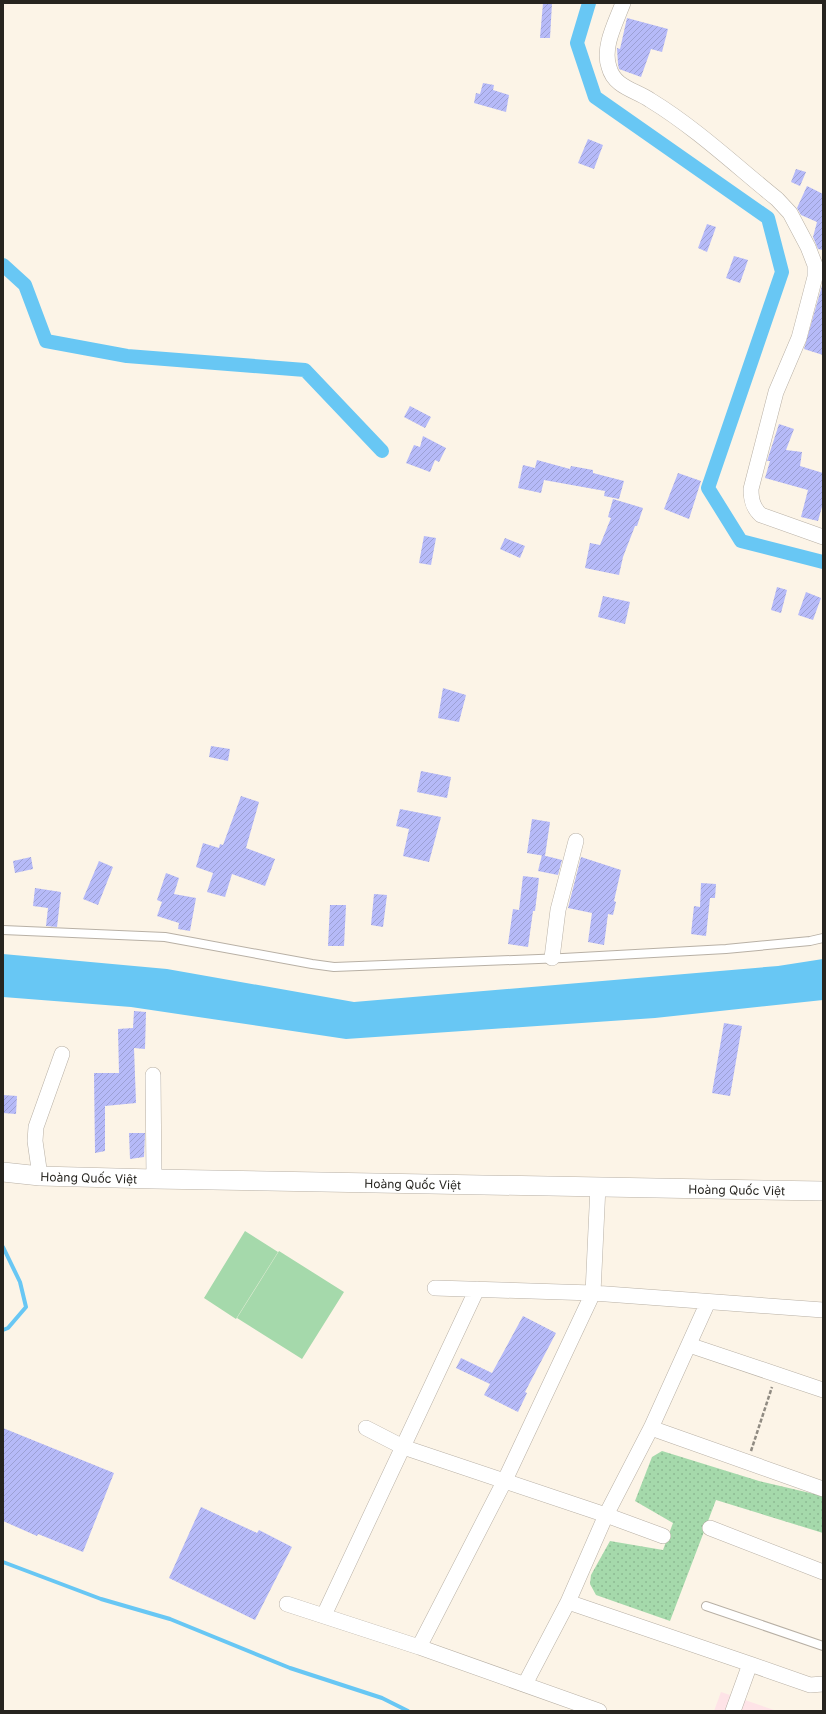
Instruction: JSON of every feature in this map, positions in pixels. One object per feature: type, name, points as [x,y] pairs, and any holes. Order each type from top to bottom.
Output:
[{"type":"street","points":[[622,3],[608,44],[608,67],[613,78],[621,85],[646,97],[669,112],[777,199],[790,213],[815,264],[815,277],[805,322],[776,392],[751,489],[751,500],[755,510],[760,515],[823,537]]},
{"type":"street","points":[[552,958],[558,910],[576,841]]},
{"type":"street","points":[[40,1176],[35,1141],[36,1128],[62,1054]]},
{"type":"street","points":[[153,1075],[154,1179]]},
{"type":"street","name":"Hoàng Quốc Việt","points":[[3,1172],[40,1176],[154,1179],[823,1191]]},
{"type":"street","points":[[419,1647],[505,1480],[593,1293],[598,1186]]},
{"type":"street","points":[[435,1288],[593,1293],[823,1310]]},
{"type":"street","points":[[324,1615],[477,1289]]},
{"type":"street","points":[[525,1684],[568,1602],[606,1515],[651,1428],[708,1302]]},
{"type":"street","points":[[689,1345],[823,1390]]},
{"type":"street","points":[[366,1428],[403,1447],[505,1480],[663,1536]]},
{"type":"street","points":[[651,1428],[823,1489]]},
{"type":"street","points":[[710,1528],[823,1572]]},
{"type":"street","points":[[568,1602],[810,1685],[823,1684]]},
{"type":"street","points":[[287,1604],[419,1647],[599,1711]]},
{"type":"street","points":[[733,1711],[750,1664]]},
{"type":"lane","points":[[3,930],[165,937],[334,967],[465,963],[726,949],[810,941],[823,938]]},
{"type":"lane","points":[[706,1606],[823,1646]]},
{"type":"path","points":[[750,1453],[773,1385]]},
{"type":"shaded area","points":[[721,1692],[777,1711],[714,1711]]},
{"type":"green space","points":[[245,1231],[278,1252],[236,1319],[204,1298]]},
{"type":"green space","points":[[279,1251],[344,1292],[302,1359],[237,1318]]},
{"type":"green space","points":[[662,1451],[759,1481],[823,1496],[823,1533],[716,1500],[670,1621],[596,1595],[590,1584],[591,1575],[610,1541],[663,1550],[673,1523],[635,1501],[652,1457]]},
{"type":"water","points":[[3,954],[167,969],[354,1002],[778,966],[823,959],[823,1000],[655,1018],[346,1039],[131,1007],[3,997]]},
{"type":"building","points":[[543,3],[552,3],[550,38],[540,38]]},
{"type":"building","points":[[627,18],[668,29],[662,52],[651,49],[641,77],[619,69],[617,48],[620,49]]},
{"type":"building","points":[[483,83],[494,85],[493,90],[509,95],[506,112],[474,103],[476,93],[480,94]]},
{"type":"building","points":[[588,139],[603,145],[594,169],[578,163]]},
{"type":"building","points":[[796,169],[806,172],[800,186],[791,182]]},
{"type":"building","points":[[807,186],[823,194],[823,250],[818,249],[813,237],[817,222],[801,215],[797,208]]},
{"type":"building","points":[[707,224],[716,227],[707,252],[698,248]]},
{"type":"building","points":[[734,256],[748,260],[740,283],[726,278]]},
{"type":"building","points":[[823,282],[823,355],[804,349]]},
{"type":"building","points":[[410,406],[431,417],[425,428],[404,417]]},
{"type":"building","points":[[779,424],[794,429],[786,450],[802,452],[800,466],[823,473],[823,503],[818,521],[801,517],[808,490],[765,478],[770,461],[767,461]]},
{"type":"building","points":[[423,436],[446,448],[439,462],[435,460],[430,472],[406,463],[414,445],[420,447]]},
{"type":"building","points":[[537,460],[570,469],[571,466],[593,470],[593,473],[624,481],[619,499],[604,496],[605,491],[544,480],[541,493],[518,488],[523,465],[535,468]]},
{"type":"building","points":[[678,473],[701,481],[689,519],[664,509]]},
{"type":"building","points":[[613,499],[643,508],[637,526],[635,526],[623,557],[619,575],[585,568],[590,543],[600,545],[611,518],[608,517]]},
{"type":"building","points":[[424,536],[436,538],[431,565],[419,563]]},
{"type":"building","points":[[505,538],[525,546],[520,558],[500,549]]},
{"type":"building","points":[[777,587],[787,590],[781,613],[771,610]]},
{"type":"building","points":[[806,592],[821,598],[813,620],[798,615]]},
{"type":"building","points":[[603,596],[630,602],[625,624],[598,617]]},
{"type":"building","points":[[443,688],[466,695],[459,722],[438,718]]},
{"type":"building","points":[[211,746],[230,749],[228,761],[209,757]]},
{"type":"building","points":[[421,771],[451,777],[447,798],[417,792]]},
{"type":"building","points":[[241,796],[259,802],[246,848],[275,859],[265,886],[232,874],[225,897],[207,892],[213,873],[196,867],[203,843],[219,848],[220,844],[223,845]]},
{"type":"building","points":[[400,809],[441,817],[429,862],[403,856],[409,829],[396,826]]},
{"type":"building","points":[[532,819],[550,822],[545,856],[527,853]]},
{"type":"building","points":[[542,855],[562,860],[558,875],[538,871]]},
{"type":"building","points":[[31,857],[33,869],[15,873],[13,861]]},
{"type":"building","points":[[581,857],[621,870],[614,901],[616,902],[613,915],[608,914],[604,945],[588,942],[592,913],[568,908]]},
{"type":"building","points":[[99,861],[113,867],[98,905],[83,899]]},
{"type":"building","points":[[166,873],[179,878],[174,894],[196,898],[190,931],[178,929],[179,923],[157,916],[162,902],[157,900]]},
{"type":"building","points":[[523,876],[539,878],[535,911],[533,911],[528,947],[508,944],[513,909],[519,910]]},
{"type":"building","points":[[701,883],[716,884],[715,898],[710,898],[706,936],[691,934],[694,906],[700,907]]},
{"type":"building","points":[[35,888],[61,892],[57,927],[46,926],[48,908],[33,906]]},
{"type":"building","points":[[374,894],[387,895],[383,927],[371,925]]},
{"type":"building","points":[[330,905],[346,905],[344,946],[328,946]]},
{"type":"building","points":[[134,1011],[146,1012],[145,1049],[134,1048],[136,1103],[105,1106],[105,1151],[95,1153],[94,1073],[119,1073],[118,1029],[133,1028]]},
{"type":"building","points":[[724,1023],[742,1026],[730,1096],[712,1093]]},
{"type":"building","points":[[3,1095],[17,1096],[16,1114],[3,1113]]},
{"type":"building","points":[[129,1133],[145,1133],[144,1157],[130,1159]]},
{"type":"building","points":[[523,1316],[556,1333],[525,1392],[527,1393],[518,1412],[484,1395],[490,1384],[456,1368],[461,1358],[492,1373]]},
{"type":"building","points":[[3,1428],[114,1473],[83,1552],[38,1534],[37,1536],[3,1521]]},
{"type":"building","points":[[201,1507],[257,1533],[259,1530],[292,1547],[255,1620],[169,1578]]},
{"type":"waterway","points":[[589,3],[577,43],[595,97],[768,218],[782,272],[708,488],[741,541],[823,562]]},
{"type":"waterway","points":[[3,265],[25,285],[46,341],[127,356],[305,370],[382,451]]},
{"type":"waterway","points":[[3,1247],[20,1282],[26,1307],[8,1328],[3,1330]]},
{"type":"waterway","points":[[3,1562],[101,1599],[170,1619],[290,1668],[382,1698],[408,1711]]}]
